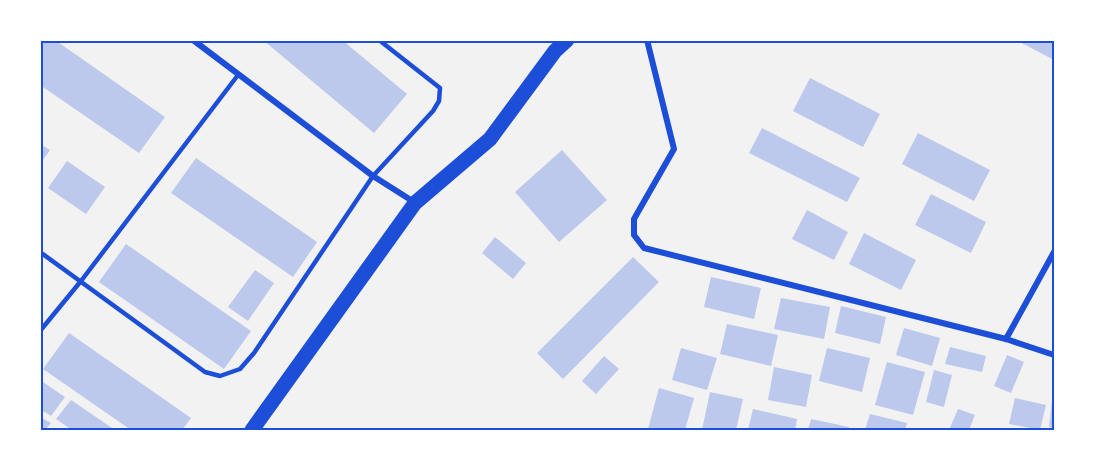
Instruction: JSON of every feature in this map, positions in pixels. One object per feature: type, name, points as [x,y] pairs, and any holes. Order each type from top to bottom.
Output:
[{"type":"main road","points":[[252,430],[415,203],[490,139],[555,51],[567,40]]},
{"type":"street","points":[[193,40],[373,176],[415,203]]},
{"type":"street","points":[[647,40],[674,149],[634,219],[634,235],[644,248],[1006,339],[1054,355]]},
{"type":"street","points":[[1006,339],[1054,252]]},
{"type":"lane","points":[[40,252],[205,372],[220,376],[240,369],[254,353],[373,176],[433,111],[439,100],[440,88],[379,40]]},
{"type":"lane","points":[[40,331],[81,281],[238,75]]},
{"type":"building","points":[[40,40],[55,40],[165,117],[139,153],[40,85]]},
{"type":"building","points":[[263,40],[342,40],[407,94],[374,133]]},
{"type":"building","points":[[1016,40],[1054,40],[1052,59]]},
{"type":"building","points":[[810,78],[880,114],[863,147],[793,111]]},
{"type":"building","points":[[762,128],[860,178],[847,202],[749,153]]},
{"type":"building","points":[[918,133],[990,170],[974,201],[902,164]]},
{"type":"building","points":[[40,144],[50,150],[40,164]]},
{"type":"building","points":[[562,150],[607,200],[559,242],[515,192]]},
{"type":"building","points":[[196,158],[317,242],[293,277],[171,193]]},
{"type":"building","points":[[67,161],[105,187],[86,214],[48,188]]},
{"type":"building","points":[[931,194],[986,222],[971,253],[915,225]]},
{"type":"building","points":[[807,210],[848,232],[834,260],[792,239]]},
{"type":"building","points":[[864,233],[916,260],[901,290],[849,264]]},
{"type":"building","points":[[495,237],[526,263],[513,279],[482,253]]},
{"type":"building","points":[[126,244],[251,331],[224,369],[99,282]]},
{"type":"building","points":[[633,257],[659,282],[563,379],[537,353]]},
{"type":"building","points":[[255,270],[274,283],[248,321],[228,307]]},
{"type":"building","points":[[711,277],[761,288],[754,319],[704,307]]},
{"type":"building","points":[[781,298],[830,307],[824,339],[774,329]]},
{"type":"building","points":[[841,306],[886,317],[880,344],[835,333]]},
{"type":"building","points":[[727,324],[778,335],[771,366],[720,354]]},
{"type":"building","points":[[904,328],[940,338],[932,366],[896,355]]},
{"type":"building","points":[[69,333],[191,418],[182,430],[131,430],[43,369]]},
{"type":"building","points":[[950,347],[986,356],[982,372],[945,364]]},
{"type":"building","points":[[681,348],[717,358],[707,390],[672,380]]},
{"type":"building","points":[[827,348],[870,358],[862,392],[819,381]]},
{"type":"building","points":[[1007,355],[1024,362],[1011,393],[994,386]]},
{"type":"building","points":[[604,356],[619,369],[596,394],[582,381]]},
{"type":"building","points":[[887,362],[925,372],[913,415],[875,405]]},
{"type":"building","points":[[774,367],[812,375],[806,407],[768,400]]},
{"type":"building","points":[[934,370],[952,375],[944,407],[926,402]]},
{"type":"building","points":[[40,380],[65,397],[51,416],[40,409]]},
{"type":"building","points":[[659,388],[694,398],[685,430],[648,429]]},
{"type":"building","points":[[710,392],[743,399],[736,430],[702,430]]},
{"type":"building","points":[[1015,398],[1046,405],[1040,430],[1009,424]]},
{"type":"building","points":[[71,400],[115,430],[72,430],[56,419]]},
{"type":"building","points":[[1052,401],[1054,401],[1054,428],[1049,427]]},
{"type":"building","points":[[753,409],[797,419],[795,430],[748,430]]},
{"type":"building","points":[[958,409],[975,415],[969,430],[949,430]]},
{"type":"building","points":[[870,414],[907,423],[905,430],[865,430]]},
{"type":"building","points":[[40,417],[51,423],[45,430],[40,430]]},
{"type":"building","points":[[811,419],[849,427],[849,430],[808,430]]}]
